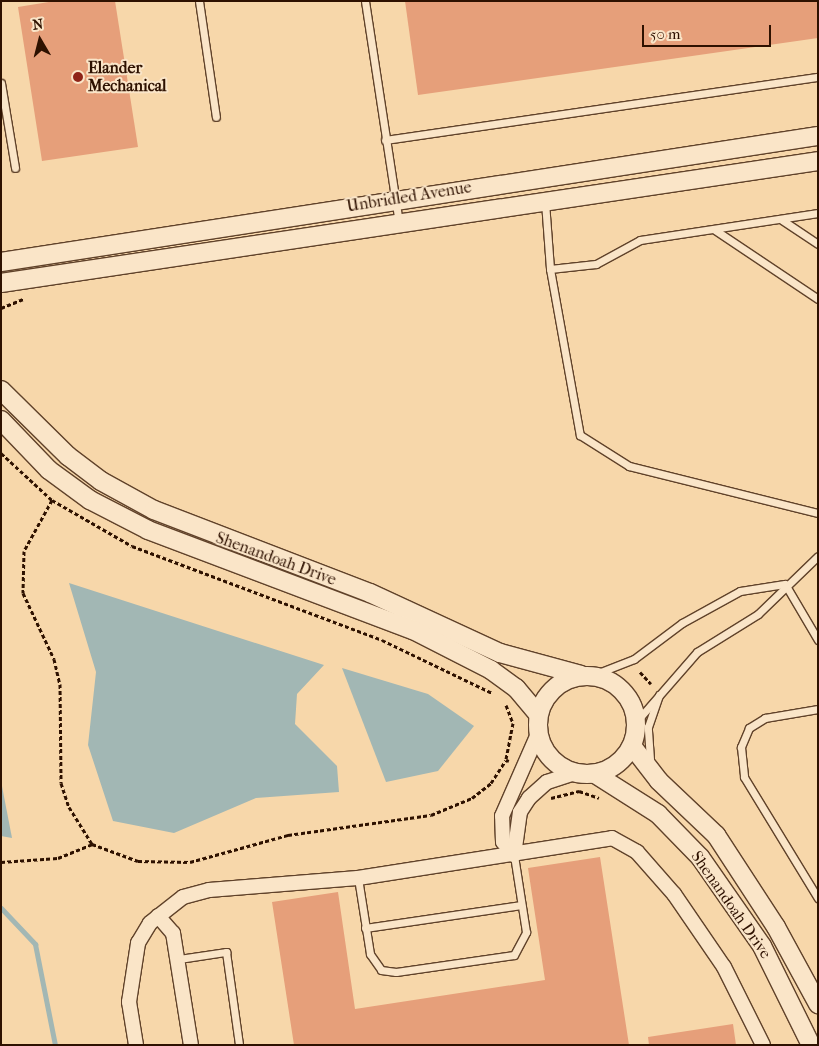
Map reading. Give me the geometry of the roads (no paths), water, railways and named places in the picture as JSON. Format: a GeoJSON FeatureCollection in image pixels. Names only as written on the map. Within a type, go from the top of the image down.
{"type":"FeatureCollection","features":[{"type":"Feature","properties":{"kind":"street","name":"Unbridled Avenue"},"geometry":{"type":"LineString","coordinates":[[1,262],[395,199],[818,136]]}},
{"type":"Feature","properties":{"kind":"street","name":"Unbridled Avenue"},"geometry":{"type":"LineString","coordinates":[[1,283],[818,161]]}},
{"type":"Feature","properties":{"kind":"street","name":"Shenandoah Drive"},"geometry":{"type":"LineString","coordinates":[[1,390],[68,456],[101,481],[154,510],[370,593],[500,653],[587,675]]}},
{"type":"Feature","properties":{"kind":"street","name":"Shenandoah Drive"},"geometry":{"type":"LineString","coordinates":[[1,420],[49,470],[90,500],[148,530],[413,630],[491,670],[516,688],[538,714]]}},
{"type":"Feature","properties":{"kind":"street"},"geometry":{"type":"LineString","coordinates":[[514,855],[520,812],[541,787],[562,774],[595,774],[610,768],[632,746],[636,722],[630,701],[621,688],[587,675],[553,688],[538,714],[538,734],[550,759],[575,773]]}},
{"type":"Feature","properties":{"kind":"street"},"geometry":{"type":"LineString","coordinates":[[514,855],[503,842],[505,807],[538,734]]}},
{"type":"Feature","properties":{"kind":"street","name":"Shenandoah Drive"},"geometry":{"type":"LineString","coordinates":[[632,746],[659,781],[716,835],[776,927],[818,1004]]}},
{"type":"Feature","properties":{"kind":"street","name":"Shenandoah Drive"},"geometry":{"type":"LineString","coordinates":[[595,774],[658,814],[700,857],[762,946],[811,1045]]}},
{"type":"Feature","properties":{"kind":"street"},"geometry":{"type":"LineString","coordinates":[[136,1045],[131,971],[138,943],[158,916],[183,897],[209,890],[358,878],[514,855],[583,839],[612,838],[637,852],[674,894],[724,967],[763,1045]]}},
{"type":"Feature","properties":{"kind":"street"},"geometry":{"type":"LineString","coordinates":[[158,916],[173,933],[179,958],[191,1045]]}},
{"type":"Feature","properties":{"kind":"lane"},"geometry":{"type":"LineString","coordinates":[[199,1],[216,117]]}},
{"type":"Feature","properties":{"kind":"lane"},"geometry":{"type":"LineString","coordinates":[[365,1],[399,224]]}},
{"type":"Feature","properties":{"kind":"lane"},"geometry":{"type":"LineString","coordinates":[[385,140],[818,77]]}},
{"type":"Feature","properties":{"kind":"lane"},"geometry":{"type":"LineString","coordinates":[[1,83],[15,168]]}},
{"type":"Feature","properties":{"kind":"lane"},"geometry":{"type":"LineString","coordinates":[[545,202],[550,269],[580,435],[630,466],[818,513]]}},
{"type":"Feature","properties":{"kind":"lane"},"geometry":{"type":"LineString","coordinates":[[550,269],[596,264],[640,240],[782,220],[818,213]]}},
{"type":"Feature","properties":{"kind":"lane"},"geometry":{"type":"LineString","coordinates":[[782,220],[818,244]]}},
{"type":"Feature","properties":{"kind":"lane"},"geometry":{"type":"LineString","coordinates":[[715,230],[818,299]]}},
{"type":"Feature","properties":{"kind":"lane"},"geometry":{"type":"LineString","coordinates":[[636,722],[661,689],[698,652],[758,614],[785,584],[818,556]]}},
{"type":"Feature","properties":{"kind":"lane"},"geometry":{"type":"LineString","coordinates":[[587,675],[634,659],[682,623],[740,591],[785,584]]}},
{"type":"Feature","properties":{"kind":"lane"},"geometry":{"type":"LineString","coordinates":[[785,584],[818,640]]}},
{"type":"Feature","properties":{"kind":"lane"},"geometry":{"type":"LineString","coordinates":[[659,781],[647,752],[648,727],[661,689]]}},
{"type":"Feature","properties":{"kind":"lane"},"geometry":{"type":"LineString","coordinates":[[818,708],[765,718],[749,728],[741,747],[744,777],[818,898]]}},
{"type":"Feature","properties":{"kind":"lane"},"geometry":{"type":"LineString","coordinates":[[505,807],[520,812]]}},
{"type":"Feature","properties":{"kind":"lane"},"geometry":{"type":"LineString","coordinates":[[358,878],[370,954],[381,970],[396,972],[455,964],[514,955],[526,932],[514,855]]}},
{"type":"Feature","properties":{"kind":"lane"},"geometry":{"type":"LineString","coordinates":[[365,928],[521,905]]}},
{"type":"Feature","properties":{"kind":"lane"},"geometry":{"type":"LineString","coordinates":[[179,958],[226,952],[239,1045]]}},
{"type":"Feature","properties":{"kind":"waterway"},"geometry":{"type":"LineString","coordinates":[[1,908],[35,944],[55,1045]]}},
{"type":"Feature","properties":{"kind":"place","name":"Elander Mechanical"},"geometry":{"type":"Point","coordinates":[78,77]}}]}
